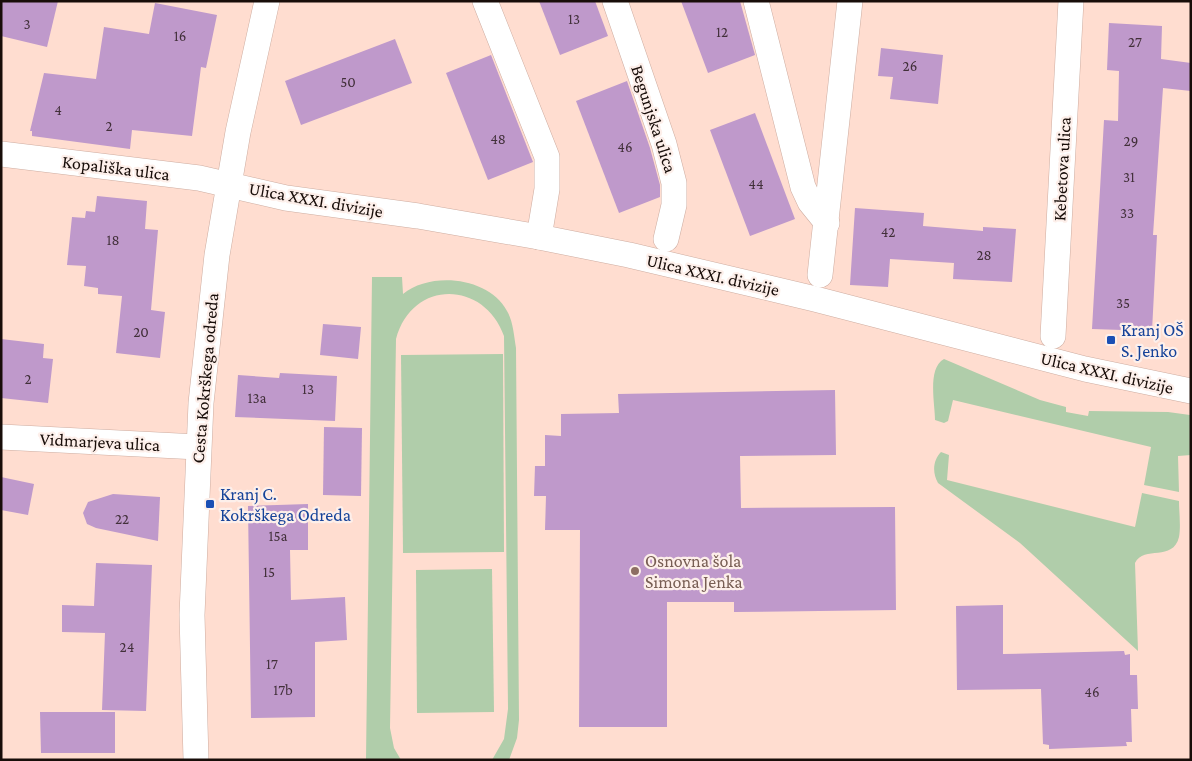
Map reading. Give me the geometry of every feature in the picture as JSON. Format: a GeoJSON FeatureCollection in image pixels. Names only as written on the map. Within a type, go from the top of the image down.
{"type":"FeatureCollection","features":[{"type":"Feature","properties":{"kind":"street","name":"Cesta Kokrškega odreda"},"geometry":{"type":"LineString","coordinates":[[196,760],[192,615],[198,447],[217,255],[231,185],[238,132],[267,1]]}},
{"type":"Feature","properties":{"kind":"street"},"geometry":{"type":"LineString","coordinates":[[485,1],[547,157],[547,189],[539,237]]}},
{"type":"Feature","properties":{"kind":"street","name":"Begunjska ulica"},"geometry":{"type":"LineString","coordinates":[[615,1],[664,144],[674,182],[674,205],[666,239]]}},
{"type":"Feature","properties":{"kind":"street"},"geometry":{"type":"LineString","coordinates":[[756,1],[803,187],[810,202],[827,223]]}},
{"type":"Feature","properties":{"kind":"street"},"geometry":{"type":"LineString","coordinates":[[820,275],[850,1]]}},
{"type":"Feature","properties":{"kind":"street","name":"Kebetova ulica"},"geometry":{"type":"LineString","coordinates":[[1053,336],[1072,1]]}},
{"type":"Feature","properties":{"kind":"street","name":"Kopališka ulica"},"geometry":{"type":"LineString","coordinates":[[1,154],[199,178],[231,185]]}},
{"type":"Feature","properties":{"kind":"street","name":"Ulica XXXI. divizije"},"geometry":{"type":"LineString","coordinates":[[231,185],[286,198],[418,216],[629,255],[815,299],[1085,369],[1191,391]]}},
{"type":"Feature","properties":{"kind":"street","name":"Vidmarjeva ulica"},"geometry":{"type":"LineString","coordinates":[[1,437],[198,447]]}},
{"type":"Feature","properties":{"kind":"green space"},"geometry":{"type":"Polygon","coordinates":[[[372,277],[402,277],[403,294],[429,282],[443,280],[459,281],[474,285],[487,291],[499,300],[511,319],[516,348],[519,720],[517,738],[509,760],[492,760],[504,739],[508,709],[504,336],[494,318],[481,304],[465,297],[448,294],[432,297],[417,305],[404,319],[396,339],[390,728],[394,748],[401,760],[366,760],[372,277]]]}},
{"type":"Feature","properties":{"kind":"green space"},"geometry":{"type":"Polygon","coordinates":[[[503,354],[504,552],[403,553],[401,355],[503,354]]]}},
{"type":"Feature","properties":{"kind":"green space"},"geometry":{"type":"Polygon","coordinates":[[[944,359],[1040,400],[1066,407],[1066,412],[1088,416],[1089,411],[1168,412],[1190,415],[1191,455],[1178,456],[1179,492],[1144,485],[1151,447],[953,400],[948,421],[944,423],[935,420],[933,387],[935,370],[944,359]]]}},
{"type":"Feature","properties":{"kind":"green space"},"geometry":{"type":"Polygon","coordinates":[[[941,452],[949,455],[947,480],[1135,527],[1142,493],[1179,501],[1180,533],[1176,545],[1165,551],[1145,555],[1135,563],[1138,651],[1020,543],[938,483],[934,467],[936,459],[941,452]]]}},
{"type":"Feature","properties":{"kind":"green space"},"geometry":{"type":"Polygon","coordinates":[[[492,569],[494,712],[417,713],[416,570],[492,569]]]}},
{"type":"Feature","properties":{"kind":"building"},"geometry":{"type":"Polygon","coordinates":[[[1,1],[58,1],[47,47],[1,36],[1,1]]]}},
{"type":"Feature","properties":{"kind":"building"},"geometry":{"type":"Polygon","coordinates":[[[539,1],[595,1],[608,36],[560,55],[539,1]]]}},
{"type":"Feature","properties":{"kind":"building"},"geometry":{"type":"Polygon","coordinates":[[[681,1],[740,1],[755,55],[708,73],[681,1]]]}},
{"type":"Feature","properties":{"kind":"building"},"geometry":{"type":"Polygon","coordinates":[[[155,3],[217,15],[206,68],[201,67],[192,136],[132,130],[130,149],[32,136],[32,131],[30,131],[44,73],[96,79],[104,27],[149,34],[155,3]]]}},
{"type":"Feature","properties":{"kind":"building"},"geometry":{"type":"Polygon","coordinates":[[[1109,23],[1162,26],[1161,59],[1191,63],[1191,91],[1163,88],[1153,235],[1157,235],[1152,331],[1092,329],[1104,120],[1118,121],[1119,71],[1107,70],[1109,23]]]}},
{"type":"Feature","properties":{"kind":"building"},"geometry":{"type":"Polygon","coordinates":[[[395,39],[412,83],[301,125],[285,81],[395,39]]]}},
{"type":"Feature","properties":{"kind":"building"},"geometry":{"type":"Polygon","coordinates":[[[881,48],[943,55],[938,104],[890,99],[893,77],[878,76],[881,48]]]}},
{"type":"Feature","properties":{"kind":"building"},"geometry":{"type":"Polygon","coordinates":[[[491,55],[533,162],[488,180],[446,73],[491,55]]]}},
{"type":"Feature","properties":{"kind":"building"},"geometry":{"type":"Polygon","coordinates":[[[627,81],[650,148],[660,185],[660,197],[619,213],[576,101],[627,81]]]}},
{"type":"Feature","properties":{"kind":"building"},"geometry":{"type":"Polygon","coordinates":[[[755,113],[795,219],[750,236],[710,130],[755,113]]]}},
{"type":"Feature","properties":{"kind":"building"},"geometry":{"type":"Polygon","coordinates":[[[97,196],[147,201],[145,229],[158,230],[151,310],[165,312],[160,358],[116,353],[122,296],[98,294],[98,288],[84,286],[86,266],[67,265],[72,217],[85,218],[86,211],[95,212],[97,196]]]}},
{"type":"Feature","properties":{"kind":"building"},"geometry":{"type":"Polygon","coordinates":[[[855,208],[924,213],[923,226],[983,231],[983,227],[1016,229],[1012,282],[953,279],[954,263],[890,259],[888,287],[850,285],[855,208]]]}},
{"type":"Feature","properties":{"kind":"building"},"geometry":{"type":"Polygon","coordinates":[[[323,324],[361,327],[358,359],[320,355],[323,324]]]}},
{"type":"Feature","properties":{"kind":"building"},"geometry":{"type":"Polygon","coordinates":[[[1,339],[44,344],[43,358],[53,359],[48,403],[1,398],[1,339]]]}},
{"type":"Feature","properties":{"kind":"building"},"geometry":{"type":"Polygon","coordinates":[[[280,373],[337,376],[335,421],[235,417],[238,375],[279,378],[280,373]]]}},
{"type":"Feature","properties":{"kind":"building"},"geometry":{"type":"Polygon","coordinates":[[[835,390],[836,455],[740,456],[741,508],[895,507],[896,610],[734,612],[734,602],[667,602],[667,727],[579,727],[580,530],[545,530],[546,496],[534,496],[535,466],[545,466],[545,435],[561,436],[561,414],[619,413],[618,394],[835,390]]]}},
{"type":"Feature","properties":{"kind":"building"},"geometry":{"type":"Polygon","coordinates":[[[324,427],[362,428],[361,496],[323,495],[324,427]]]}},
{"type":"Feature","properties":{"kind":"building"},"geometry":{"type":"Polygon","coordinates":[[[1,477],[34,484],[28,515],[1,510],[1,477]]]}},
{"type":"Feature","properties":{"kind":"building"},"geometry":{"type":"Polygon","coordinates":[[[113,494],[160,497],[158,541],[96,528],[87,524],[83,513],[88,502],[113,494]]]}},
{"type":"Feature","properties":{"kind":"building"},"geometry":{"type":"Polygon","coordinates":[[[308,504],[308,550],[290,550],[291,600],[345,597],[347,640],[315,642],[315,717],[251,718],[248,506],[308,504]]]}},
{"type":"Feature","properties":{"kind":"building"},"geometry":{"type":"Polygon","coordinates":[[[96,563],[152,565],[146,711],[102,710],[105,633],[62,632],[62,605],[94,606],[96,563]]]}},
{"type":"Feature","properties":{"kind":"building"},"geometry":{"type":"Polygon","coordinates":[[[1003,605],[1003,654],[1124,651],[1125,655],[1130,654],[1130,675],[1137,675],[1138,709],[1131,709],[1132,742],[1126,742],[1127,746],[1049,749],[1049,745],[1043,744],[1041,689],[957,690],[956,606],[1003,605]]]}},
{"type":"Feature","properties":{"kind":"building"},"geometry":{"type":"Polygon","coordinates":[[[40,712],[115,712],[115,753],[41,753],[40,712]]]}},
{"type":"Feature","properties":{"kind":"place","name":"Kranj OŠ S. Jenko"},"geometry":{"type":"Point","coordinates":[1111,340]}},
{"type":"Feature","properties":{"kind":"place","name":"Kranj C. Kokrškega Odreda"},"geometry":{"type":"Point","coordinates":[210,504]}},
{"type":"Feature","properties":{"kind":"place","name":"Osnovna šola Simona Jenka"},"geometry":{"type":"Point","coordinates":[635,571]}}]}
